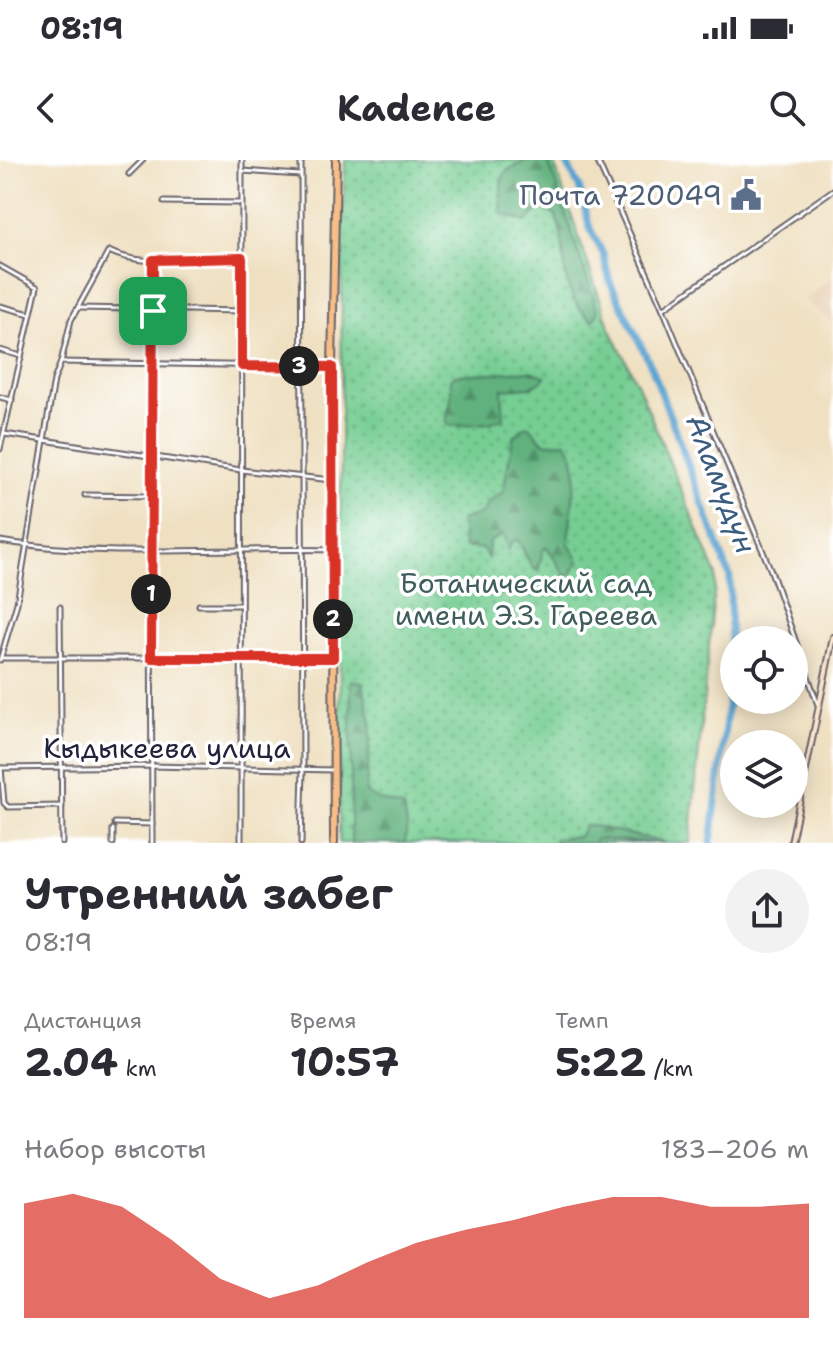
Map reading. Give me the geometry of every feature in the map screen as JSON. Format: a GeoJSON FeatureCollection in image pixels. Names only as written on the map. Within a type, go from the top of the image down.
{"type":"FeatureCollection","features":[{"type":"Feature","properties":{"kind":"main road"},"geometry":{"type":"LineString","coordinates":[[334,843],[332,367],[336,160]]}},
{"type":"Feature","properties":{"kind":"main road"},"geometry":{"type":"LineString","coordinates":[[791,843],[833,637]]}},
{"type":"Feature","properties":{"kind":"street"},"geometry":{"type":"LineString","coordinates":[[129,174],[143,160]]}},
{"type":"Feature","properties":{"kind":"street"},"geometry":{"type":"LineString","coordinates":[[241,843],[242,160]]}},
{"type":"Feature","properties":{"kind":"street"},"geometry":{"type":"LineString","coordinates":[[301,160],[301,843]]}},
{"type":"Feature","properties":{"kind":"street"},"geometry":{"type":"LineString","coordinates":[[597,160],[663,309],[771,571],[819,707]]}},
{"type":"Feature","properties":{"kind":"street"},"geometry":{"type":"LineString","coordinates":[[242,171],[300,175]]}},
{"type":"Feature","properties":{"kind":"street"},"geometry":{"type":"LineString","coordinates":[[663,309],[833,190]]}},
{"type":"Feature","properties":{"kind":"street"},"geometry":{"type":"LineString","coordinates":[[164,202],[242,203]]}},
{"type":"Feature","properties":{"kind":"street"},"geometry":{"type":"LineString","coordinates":[[242,258],[153,260],[121,258],[109,251],[65,336],[61,362],[54,380],[17,603],[0,659],[333,658]]}},
{"type":"Feature","properties":{"kind":"street"},"geometry":{"type":"LineString","coordinates":[[152,843],[153,260]]}},
{"type":"Feature","properties":{"kind":"street"},"geometry":{"type":"LineString","coordinates":[[0,266],[37,287],[0,449]]}},
{"type":"Feature","properties":{"kind":"street"},"geometry":{"type":"LineString","coordinates":[[0,306],[30,314]]}},
{"type":"Feature","properties":{"kind":"street"},"geometry":{"type":"LineString","coordinates":[[78,308],[242,311]]}},
{"type":"Feature","properties":{"kind":"street"},"geometry":{"type":"LineString","coordinates":[[0,350],[21,356]]}},
{"type":"Feature","properties":{"kind":"street"},"geometry":{"type":"LineString","coordinates":[[61,362],[332,367]]}},
{"type":"Feature","properties":{"kind":"street"},"geometry":{"type":"LineString","coordinates":[[0,397],[12,400]]}},
{"type":"Feature","properties":{"kind":"street"},"geometry":{"type":"LineString","coordinates":[[4,434],[241,470],[332,480]]}},
{"type":"Feature","properties":{"kind":"street"},"geometry":{"type":"LineString","coordinates":[[85,495],[152,496]]}},
{"type":"Feature","properties":{"kind":"street"},"geometry":{"type":"LineString","coordinates":[[0,541],[151,550],[332,550]]}},
{"type":"Feature","properties":{"kind":"street"},"geometry":{"type":"LineString","coordinates":[[199,605],[240,605]]}},
{"type":"Feature","properties":{"kind":"street"},"geometry":{"type":"LineString","coordinates":[[60,607],[62,843]]}},
{"type":"Feature","properties":{"kind":"street","name":"Кыдыкеева улица"},"geometry":{"type":"LineString","coordinates":[[0,768],[151,766],[334,770]]}},
{"type":"Feature","properties":{"kind":"street"},"geometry":{"type":"LineString","coordinates":[[0,768],[4,803],[8,807],[62,806]]}},
{"type":"Feature","properties":{"kind":"street"},"geometry":{"type":"LineString","coordinates":[[115,823],[152,824]]}},
{"type":"Feature","properties":{"kind":"street"},"geometry":{"type":"LineString","coordinates":[[113,829],[113,843]]}},
{"type":"Feature","properties":{"kind":"shaded area"},"geometry":{"type":"Polygon","coordinates":[[[833,278],[833,323],[804,299],[833,278]]]}},
{"type":"Feature","properties":{"kind":"green space","name":"Ботанический сад имени Э.З. Гареева"},"geometry":{"type":"Polygon","coordinates":[[[345,160],[553,160],[609,326],[638,385],[716,574],[690,843],[339,843],[345,160]]]}},
{"type":"Feature","properties":{"kind":"green space"},"geometry":{"type":"Polygon","coordinates":[[[525,160],[548,160],[598,312],[593,321],[572,297],[556,216],[542,207],[526,222],[501,213],[504,175],[525,160]]]}},
{"type":"Feature","properties":{"kind":"green space"},"geometry":{"type":"Polygon","coordinates":[[[530,371],[545,376],[543,380],[530,387],[502,389],[504,421],[499,419],[490,423],[450,426],[446,421],[451,400],[451,379],[455,375],[530,371]]]}},
{"type":"Feature","properties":{"kind":"green space"},"geometry":{"type":"Polygon","coordinates":[[[529,426],[544,443],[566,442],[572,452],[576,474],[568,542],[579,561],[570,575],[565,575],[547,547],[543,550],[538,571],[533,569],[518,540],[513,541],[508,550],[503,534],[489,542],[488,558],[483,549],[464,547],[461,520],[481,514],[489,501],[503,492],[513,438],[529,426]]]}},
{"type":"Feature","properties":{"kind":"green space"},"geometry":{"type":"Polygon","coordinates":[[[351,680],[363,683],[371,724],[366,792],[404,808],[407,825],[405,843],[351,843],[351,680]]]}},
{"type":"Feature","properties":{"kind":"green space"},"geometry":{"type":"Polygon","coordinates":[[[584,826],[667,843],[596,839],[595,843],[556,843],[554,839],[580,836],[584,826]]]}},
{"type":"Feature","properties":{"kind":"waterway","name":"Аламүдүн"},"geometry":{"type":"LineString","coordinates":[[565,160],[579,187],[610,282],[652,368],[730,577],[731,679],[711,843]]}},
{"type":"Feature","properties":{"kind":"place","name":"Почта 720049"},"geometry":{"type":"Point","coordinates":[746,195]}},
{"type":"Feature","properties":{"kind":"route"},"geometry":{"type":"LineString","coordinates":[[242,258],[242,366],[332,367],[333,658],[151,658],[153,311],[153,260],[242,258]]}}]}
